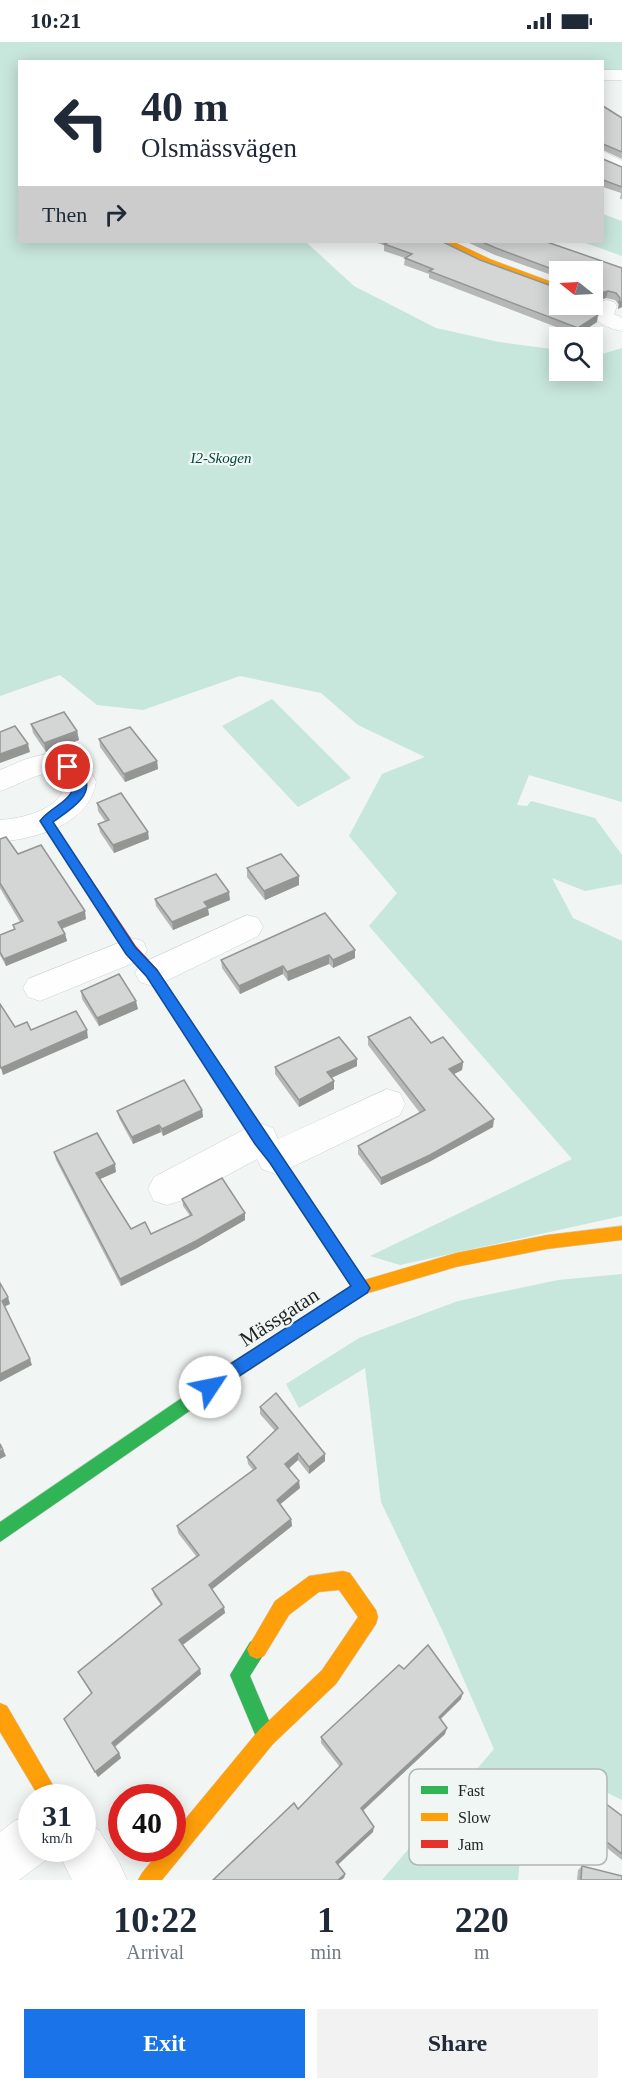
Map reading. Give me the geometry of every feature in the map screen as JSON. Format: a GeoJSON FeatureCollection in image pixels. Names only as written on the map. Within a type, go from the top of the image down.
{"type":"FeatureCollection","features":[{"type":"Feature","properties":{"kind":"street"},"geometry":{"type":"LineString","coordinates":[[604,75],[622,75]]}},
{"type":"Feature","properties":{"kind":"street"},"geometry":{"type":"LineString","coordinates":[[604,157],[622,168]]}},
{"type":"Feature","properties":{"kind":"street"},"geometry":{"type":"LineString","coordinates":[[451,243],[487,261],[549,284]]}},
{"type":"Feature","properties":{"kind":"street"},"geometry":{"type":"LineString","coordinates":[[607,306],[603,309],[604,317],[622,325]]}},
{"type":"Feature","properties":{"kind":"street"},"geometry":{"type":"LineString","coordinates":[[0,781],[48,762],[60,764],[75,771],[81,780],[80,791],[72,802],[46,821],[0,831]]}},
{"type":"Feature","properties":{"kind":"street"},"geometry":{"type":"LineString","coordinates":[[46,821],[361,1288]]}},
{"type":"Feature","properties":{"kind":"street"},"geometry":{"type":"LineString","coordinates":[[40,988],[141,962],[247,927]]}},
{"type":"Feature","properties":{"kind":"street"},"geometry":{"type":"LineString","coordinates":[[167,1189],[387,1104]]}},
{"type":"Feature","properties":{"kind":"street","name":"Mässgatan"},"geometry":{"type":"LineString","coordinates":[[0,1533],[218,1382],[361,1288],[456,1260],[547,1242],[622,1233]]}},
{"type":"Feature","properties":{"kind":"street"},"geometry":{"type":"LineString","coordinates":[[149,1880],[266,1737],[329,1677],[369,1617],[343,1580],[316,1583],[282,1608],[240,1675],[266,1737]]}},
{"type":"Feature","properties":{"kind":"street"},"geometry":{"type":"LineString","coordinates":[[0,1713],[42,1784]]}},
{"type":"Feature","properties":{"kind":"street"},"geometry":{"type":"LineString","coordinates":[[0,1863],[18,1850]]}},
{"type":"Feature","properties":{"kind":"street"},"geometry":{"type":"LineString","coordinates":[[90,1862],[101,1880]]}},
{"type":"Feature","properties":{"kind":"green space","name":"I2-Skogen"},"geometry":{"type":"Polygon","coordinates":[[[0,42],[622,42],[622,72],[604,72],[604,60],[18,60],[18,243],[307,243],[354,286],[436,328],[499,342],[549,349],[549,381],[603,381],[603,354],[622,348],[622,802],[529,775],[517,805],[527,806],[531,801],[595,818],[622,855],[622,884],[585,891],[552,878],[573,918],[622,941],[622,1216],[400,1265],[370,1256],[572,1159],[369,926],[397,893],[349,836],[382,774],[425,757],[358,725],[321,693],[240,676],[143,710],[97,705],[60,675],[0,696],[0,42]]]}},
{"type":"Feature","properties":{"kind":"green space"},"geometry":{"type":"Polygon","coordinates":[[[604,214],[622,221],[622,256],[586,243],[604,243],[604,214]]]}},
{"type":"Feature","properties":{"kind":"green space"},"geometry":{"type":"Polygon","coordinates":[[[272,699],[351,778],[298,807],[222,726],[272,699]]]}},
{"type":"Feature","properties":{"kind":"green space"},"geometry":{"type":"Polygon","coordinates":[[[622,1274],[622,1800],[607,1793],[607,1769],[477,1769],[494,1749],[443,1632],[381,1502],[365,1368],[299,1408],[286,1384],[359,1338],[458,1301],[558,1280],[622,1274]]]}},
{"type":"Feature","properties":{"kind":"green space"},"geometry":{"type":"Polygon","coordinates":[[[409,1848],[409,1865],[519,1865],[518,1880],[382,1880],[409,1848]]]}},
{"type":"Feature","properties":{"kind":"building"},"geometry":{"type":"Polygon","coordinates":[[[604,107],[622,118],[622,152],[604,144],[604,107]]]}},
{"type":"Feature","properties":{"kind":"building"},"geometry":{"type":"Polygon","coordinates":[[[604,159],[622,167],[622,187],[604,180],[604,159]]]}},
{"type":"Feature","properties":{"kind":"building"},"geometry":{"type":"Polygon","coordinates":[[[445,243],[480,260],[549,285],[549,315],[598,315],[580,327],[575,327],[429,271],[433,269],[405,258],[412,254],[384,244],[445,243]]]}},
{"type":"Feature","properties":{"kind":"building"},"geometry":{"type":"Polygon","coordinates":[[[484,243],[550,243],[602,261],[549,261],[549,268],[484,243]]]}},
{"type":"Feature","properties":{"kind":"building"},"geometry":{"type":"Polygon","coordinates":[[[603,261],[622,268],[622,301],[619,302],[620,298],[616,293],[603,292],[603,261]]]}},
{"type":"Feature","properties":{"kind":"building"},"geometry":{"type":"Polygon","coordinates":[[[64,712],[77,731],[44,743],[31,724],[64,712]]]}},
{"type":"Feature","properties":{"kind":"building"},"geometry":{"type":"Polygon","coordinates":[[[15,726],[28,744],[0,754],[0,732],[15,726]]]}},
{"type":"Feature","properties":{"kind":"building"},"geometry":{"type":"Polygon","coordinates":[[[130,727],[157,761],[124,774],[99,739],[130,727]]]}},
{"type":"Feature","properties":{"kind":"building"},"geometry":{"type":"Polygon","coordinates":[[[121,793],[148,832],[113,845],[98,824],[109,820],[97,803],[121,793]]]}},
{"type":"Feature","properties":{"kind":"building"},"geometry":{"type":"Polygon","coordinates":[[[6,837],[18,854],[41,845],[85,911],[58,922],[65,934],[4,959],[0,952],[0,935],[15,929],[13,925],[23,921],[0,883],[0,839],[6,837]]]}},
{"type":"Feature","properties":{"kind":"building"},"geometry":{"type":"Polygon","coordinates":[[[281,854],[299,876],[264,891],[247,868],[281,854]]]}},
{"type":"Feature","properties":{"kind":"building"},"geometry":{"type":"Polygon","coordinates":[[[216,874],[229,892],[204,902],[208,907],[172,922],[155,899],[216,874]]]}},
{"type":"Feature","properties":{"kind":"building"},"geometry":{"type":"Polygon","coordinates":[[[325,913],[355,950],[333,960],[329,955],[287,972],[283,966],[239,986],[221,960],[325,913]]]}},
{"type":"Feature","properties":{"kind":"building"},"geometry":{"type":"Polygon","coordinates":[[[119,974],[136,1001],[97,1018],[81,991],[119,974]]]}},
{"type":"Feature","properties":{"kind":"building"},"geometry":{"type":"Polygon","coordinates":[[[0,1004],[15,1027],[27,1022],[31,1030],[76,1011],[87,1030],[1,1068],[0,1004]]]}},
{"type":"Feature","properties":{"kind":"building"},"geometry":{"type":"Polygon","coordinates":[[[410,1017],[431,1043],[443,1037],[463,1062],[449,1069],[494,1119],[430,1155],[381,1178],[358,1146],[425,1110],[368,1037],[410,1017]]]}},
{"type":"Feature","properties":{"kind":"building"},"geometry":{"type":"Polygon","coordinates":[[[339,1037],[357,1059],[327,1072],[334,1081],[299,1100],[275,1067],[339,1037]]]}},
{"type":"Feature","properties":{"kind":"building"},"geometry":{"type":"Polygon","coordinates":[[[184,1080],[202,1110],[162,1129],[159,1125],[132,1137],[117,1111],[184,1080]]]}},
{"type":"Feature","properties":{"kind":"building"},"geometry":{"type":"Polygon","coordinates":[[[97,1133],[115,1164],[96,1173],[131,1229],[145,1222],[151,1234],[192,1215],[182,1199],[222,1178],[245,1213],[196,1241],[120,1279],[54,1152],[97,1133]]]}},
{"type":"Feature","properties":{"kind":"building"},"geometry":{"type":"Polygon","coordinates":[[[0,1283],[8,1297],[2,1301],[30,1359],[0,1374],[0,1283]]]}},
{"type":"Feature","properties":{"kind":"building"},"geometry":{"type":"Polygon","coordinates":[[[276,1393],[325,1454],[309,1467],[298,1453],[285,1464],[299,1481],[277,1500],[291,1519],[209,1585],[224,1607],[179,1640],[200,1669],[112,1743],[119,1753],[95,1772],[64,1719],[92,1693],[78,1672],[162,1604],[152,1589],[199,1555],[177,1526],[256,1468],[247,1457],[278,1428],[260,1407],[276,1393]]]}},
{"type":"Feature","properties":{"kind":"building"},"geometry":{"type":"Polygon","coordinates":[[[428,1645],[463,1693],[439,1717],[447,1728],[361,1808],[374,1827],[336,1862],[345,1874],[338,1880],[213,1880],[294,1803],[298,1809],[342,1764],[321,1737],[399,1665],[404,1669],[428,1645]]]}},
{"type":"Feature","properties":{"kind":"building"},"geometry":{"type":"Polygon","coordinates":[[[607,1805],[622,1816],[622,1854],[607,1842],[607,1805]]]}},
{"type":"Feature","properties":{"kind":"building"},"geometry":{"type":"Polygon","coordinates":[[[582,1866],[622,1876],[622,1880],[581,1880],[582,1866]]]}},
{"type":"Feature","properties":{"kind":"traffic: fast"},"geometry":{"type":"LineString","coordinates":[[186,1025],[361,1288]]}},
{"type":"Feature","properties":{"kind":"traffic: fast"},"geometry":{"type":"LineString","coordinates":[[0,1533],[230,1373]]}},
{"type":"Feature","properties":{"kind":"traffic: fast"},"geometry":{"type":"LineString","coordinates":[[257,1649],[240,1675],[266,1737]]}},
{"type":"Feature","properties":{"kind":"traffic: slow"},"geometry":{"type":"LineString","coordinates":[[451,243],[487,261],[549,284]]}},
{"type":"Feature","properties":{"kind":"traffic: slow"},"geometry":{"type":"LineString","coordinates":[[230,1373],[361,1288],[456,1260],[547,1242],[622,1233]]}},
{"type":"Feature","properties":{"kind":"traffic: slow"},"geometry":{"type":"LineString","coordinates":[[149,1880],[266,1737],[329,1677],[369,1617],[343,1580],[316,1583],[282,1608],[257,1649]]}},
{"type":"Feature","properties":{"kind":"traffic: slow"},"geometry":{"type":"LineString","coordinates":[[0,1713],[42,1784]]}},
{"type":"Feature","properties":{"kind":"traffic: jam"},"geometry":{"type":"LineString","coordinates":[[46,821],[131,950],[152,973],[186,1025]]}},
{"type":"Feature","properties":{"kind":"route"},"geometry":{"type":"LineString","coordinates":[[68,767],[75,771],[81,780],[80,791],[72,802],[46,821],[131,950],[152,973],[361,1288],[210,1387]]}}]}
